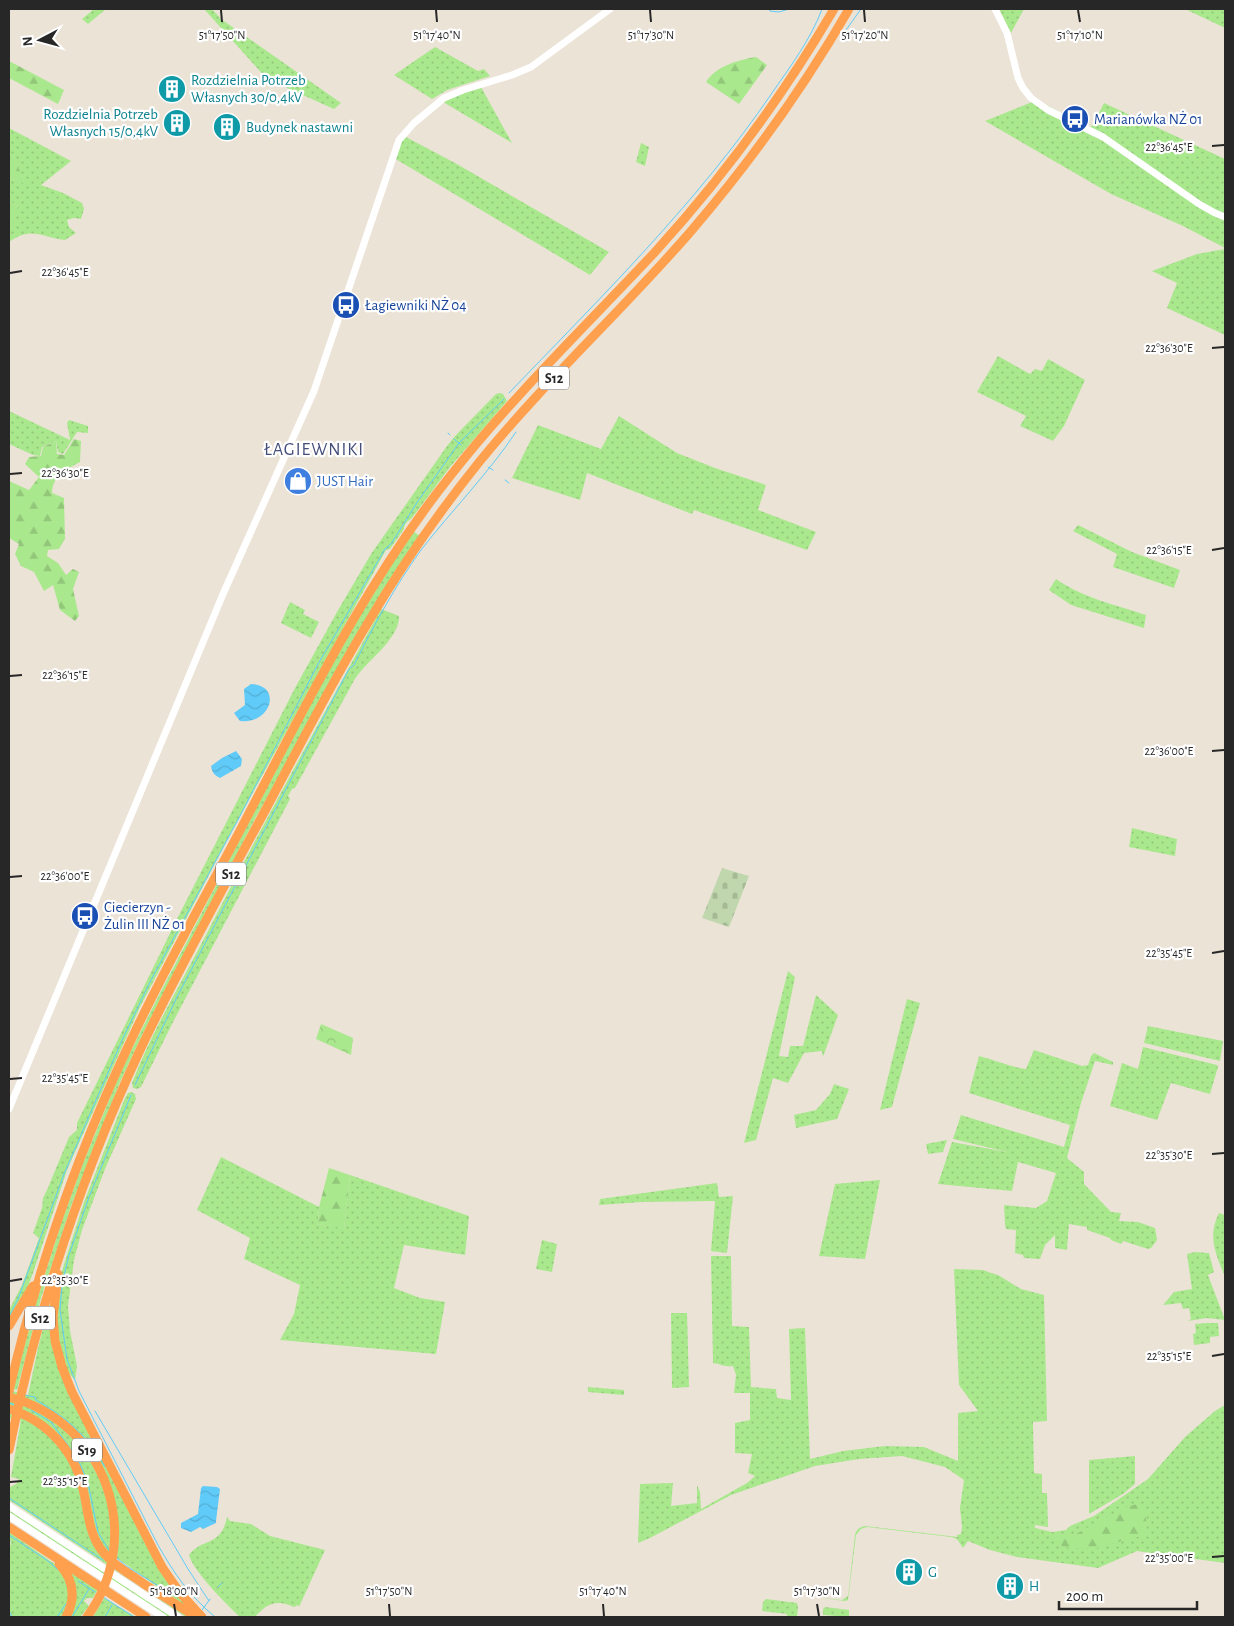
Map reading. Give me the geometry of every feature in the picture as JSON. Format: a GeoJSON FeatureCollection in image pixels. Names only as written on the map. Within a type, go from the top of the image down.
{"type":"FeatureCollection","features":[{"type":"Feature","properties":{"kind":"highway","name":"S12"},"geometry":{"type":"LineString","coordinates":[[9,1388],[38,1277],[60,1212],[93,1127],[126,1050],[289,736],[369,592],[426,507],[484,435],[515,399],[655,251],[719,176],[786,86],[834,9]]}},
{"type":"Feature","properties":{"kind":"highway","name":"S12"},"geometry":{"type":"LineString","coordinates":[[9,1450],[42,1311],[82,1188],[110,1118],[175,979],[338,675],[387,591],[437,517],[496,442],[549,382],[669,256],[734,179],[793,99],[849,9]]}},
{"type":"Feature","properties":{"kind":"highway"},"geometry":{"type":"LineString","coordinates":[[61,1249],[53,1317],[58,1354],[66,1379],[162,1567],[184,1598],[202,1617]]}},
{"type":"Feature","properties":{"kind":"highway"},"geometry":{"type":"LineString","coordinates":[[9,1326],[38,1277]]}},
{"type":"Feature","properties":{"kind":"highway","name":"S19"},"geometry":{"type":"LineString","coordinates":[[9,1397],[28,1403],[49,1414],[71,1431],[87,1450],[103,1475],[110,1494],[114,1517],[115,1540],[113,1560],[109,1577],[102,1593],[88,1617]]}},
{"type":"Feature","properties":{"kind":"highway"},"geometry":{"type":"LineString","coordinates":[[9,1410],[41,1424],[59,1440],[67,1451],[81,1479],[93,1534],[100,1548],[107,1556],[126,1571],[196,1617]]}},
{"type":"Feature","properties":{"kind":"highway"},"geometry":{"type":"LineString","coordinates":[[9,1527],[146,1617]]}},
{"type":"Feature","properties":{"kind":"highway"},"geometry":{"type":"LineString","coordinates":[[51,1554],[72,1583],[72,1604],[66,1617]]}},
{"type":"Feature","properties":{"kind":"street"},"geometry":{"type":"LineString","coordinates":[[9,1109],[224,594],[315,389],[399,140],[414,123],[444,98],[532,67],[610,9]]}},
{"type":"Feature","properties":{"kind":"street"},"geometry":{"type":"LineString","coordinates":[[994,9],[1005,30],[1018,78],[1024,90],[1033,100],[1048,110],[1100,135],[1199,204],[1225,217]]}},
{"type":"Feature","properties":{"kind":"street"},"geometry":{"type":"LineString","coordinates":[[9,1506],[178,1617]]}},
{"type":"Feature","properties":{"kind":"street"},"geometry":{"type":"LineString","coordinates":[[9,1516],[163,1617]]}},
{"type":"Feature","properties":{"kind":"green space"},"geometry":{"type":"Polygon","coordinates":[[[94,9],[106,9],[88,24],[82,19],[94,9]]]}},
{"type":"Feature","properties":{"kind":"green space"},"geometry":{"type":"Polygon","coordinates":[[[204,9],[212,9],[221,19],[341,103],[334,109],[267,79],[204,9]]]}},
{"type":"Feature","properties":{"kind":"green space"},"geometry":{"type":"Polygon","coordinates":[[[999,9],[1024,9],[1011,33],[999,9]]]}},
{"type":"Feature","properties":{"kind":"green space"},"geometry":{"type":"Polygon","coordinates":[[[1185,9],[1225,9],[1225,28],[1185,9]]]}},
{"type":"Feature","properties":{"kind":"green space"},"geometry":{"type":"Polygon","coordinates":[[[435,47],[478,71],[484,69],[490,76],[447,90],[432,99],[394,75],[435,47]]]}},
{"type":"Feature","properties":{"kind":"green space"},"geometry":{"type":"Polygon","coordinates":[[[756,57],[767,65],[739,104],[706,82],[710,76],[721,68],[735,62],[756,57]]]}},
{"type":"Feature","properties":{"kind":"green space"},"geometry":{"type":"Polygon","coordinates":[[[9,61],[64,90],[58,104],[9,78],[9,61]]]}},
{"type":"Feature","properties":{"kind":"green space"},"geometry":{"type":"Polygon","coordinates":[[[481,87],[512,143],[443,102],[454,96],[481,87]]]}},
{"type":"Feature","properties":{"kind":"green space"},"geometry":{"type":"Polygon","coordinates":[[[1037,100],[1089,127],[1093,125],[1104,103],[1225,159],[1225,248],[1183,226],[1111,194],[985,121],[1037,100]]]}},
{"type":"Feature","properties":{"kind":"green space"},"geometry":{"type":"Polygon","coordinates":[[[9,128],[71,161],[41,185],[63,193],[82,203],[84,209],[81,219],[67,220],[69,227],[76,233],[65,240],[30,234],[17,237],[9,242],[9,224],[18,206],[9,201],[9,178],[25,183],[12,155],[9,153],[9,128]]]}},
{"type":"Feature","properties":{"kind":"green space"},"geometry":{"type":"Polygon","coordinates":[[[404,136],[455,163],[609,252],[590,275],[394,158],[404,136]]]}},
{"type":"Feature","properties":{"kind":"green space"},"geometry":{"type":"Polygon","coordinates":[[[641,143],[649,147],[645,166],[636,162],[641,143]]]}},
{"type":"Feature","properties":{"kind":"green space"},"geometry":{"type":"Polygon","coordinates":[[[9,153],[12,154],[26,184],[9,178],[9,153]]]}},
{"type":"Feature","properties":{"kind":"green space"},"geometry":{"type":"Polygon","coordinates":[[[9,201],[18,206],[9,239],[9,201]]]}},
{"type":"Feature","properties":{"kind":"green space"},"geometry":{"type":"Polygon","coordinates":[[[1225,249],[1225,335],[1167,308],[1177,283],[1152,271],[1197,254],[1225,249]]]}},
{"type":"Feature","properties":{"kind":"green space"},"geometry":{"type":"Polygon","coordinates":[[[998,356],[1030,374],[1035,369],[1042,371],[1048,359],[1085,380],[1064,426],[1053,441],[1020,426],[1026,416],[977,392],[998,356]]]}},
{"type":"Feature","properties":{"kind":"green space"},"geometry":{"type":"Polygon","coordinates":[[[496,394],[503,394],[507,401],[450,467],[412,518],[405,524],[404,529],[390,549],[386,550],[234,827],[140,1007],[67,1170],[23,1300],[9,1323],[9,1310],[22,1285],[39,1238],[33,1233],[42,1208],[43,1198],[69,1137],[77,1130],[77,1123],[178,917],[295,688],[371,554],[455,436],[496,394]]]}},
{"type":"Feature","properties":{"kind":"green space"},"geometry":{"type":"Polygon","coordinates":[[[9,411],[70,440],[67,423],[69,420],[88,426],[88,433],[77,432],[63,454],[58,452],[56,441],[42,447],[40,456],[33,455],[9,444],[9,411]]]}},
{"type":"Feature","properties":{"kind":"green space"},"geometry":{"type":"Polygon","coordinates":[[[619,416],[677,453],[766,485],[758,510],[816,532],[807,550],[694,510],[692,514],[587,473],[580,500],[512,478],[538,425],[601,449],[619,416]]]}},
{"type":"Feature","properties":{"kind":"green space"},"geometry":{"type":"Polygon","coordinates":[[[74,439],[81,441],[80,462],[57,477],[52,493],[64,498],[65,539],[59,549],[48,550],[47,556],[58,563],[66,575],[73,569],[79,572],[73,589],[79,616],[75,621],[60,610],[53,585],[44,591],[34,572],[21,566],[15,554],[19,544],[9,538],[9,481],[29,490],[39,477],[25,464],[29,457],[41,456],[43,447],[56,441],[57,454],[64,455],[74,439]]]}},
{"type":"Feature","properties":{"kind":"green space"},"geometry":{"type":"Polygon","coordinates":[[[1078,525],[1132,552],[1180,570],[1174,588],[1113,567],[1117,554],[1073,531],[1078,525]]]}},
{"type":"Feature","properties":{"kind":"green space"},"geometry":{"type":"Polygon","coordinates":[[[413,531],[420,536],[257,815],[143,1033],[120,1082],[71,1206],[41,1298],[17,1390],[13,1389],[36,1303],[62,1221],[84,1161],[122,1069],[339,649],[413,531]]]}},
{"type":"Feature","properties":{"kind":"green space"},"geometry":{"type":"Polygon","coordinates":[[[1056,579],[1088,596],[1146,615],[1144,628],[1071,605],[1049,590],[1056,579]]]}},
{"type":"Feature","properties":{"kind":"green space"},"geometry":{"type":"Polygon","coordinates":[[[290,602],[305,610],[303,614],[319,622],[311,638],[281,623],[290,602]]]}},
{"type":"Feature","properties":{"kind":"green space"},"geometry":{"type":"Polygon","coordinates":[[[381,609],[399,616],[395,631],[385,646],[353,681],[295,788],[292,789],[288,796],[290,799],[141,1087],[133,1088],[132,1083],[140,1064],[168,1007],[271,811],[381,609]]]}},
{"type":"Feature","properties":{"kind":"green space"},"geometry":{"type":"Polygon","coordinates":[[[1132,828],[1177,839],[1175,856],[1129,847],[1132,828]]]}},
{"type":"Feature","properties":{"kind":"green space"},"geometry":{"type":"Polygon","coordinates":[[[722,868],[749,876],[729,927],[702,918],[722,868]]]}},
{"type":"Feature","properties":{"kind":"green space"},"geometry":{"type":"Polygon","coordinates":[[[788,971],[795,977],[779,1056],[788,1057],[790,1046],[803,1046],[816,995],[838,1015],[823,1057],[822,1051],[804,1053],[788,1083],[773,1078],[756,1140],[744,1143],[788,971]]]}},
{"type":"Feature","properties":{"kind":"green space"},"geometry":{"type":"Polygon","coordinates":[[[907,999],[920,1003],[892,1107],[880,1110],[907,999]]]}},
{"type":"Feature","properties":{"kind":"green space"},"geometry":{"type":"Polygon","coordinates":[[[321,1024],[353,1038],[351,1055],[316,1039],[321,1024]]]}},
{"type":"Feature","properties":{"kind":"green space"},"geometry":{"type":"Polygon","coordinates":[[[1148,1026],[1223,1041],[1220,1061],[1144,1043],[1148,1026]]]}},
{"type":"Feature","properties":{"kind":"green space"},"geometry":{"type":"Polygon","coordinates":[[[1143,1047],[1217,1065],[1210,1094],[1171,1083],[1157,1120],[1110,1106],[1122,1063],[1138,1069],[1143,1047]]]}},
{"type":"Feature","properties":{"kind":"green space"},"geometry":{"type":"Polygon","coordinates":[[[1034,1050],[1082,1066],[1088,1065],[1094,1053],[1113,1062],[1113,1065],[1095,1061],[1081,1103],[1067,1158],[1084,1172],[1084,1184],[1111,1212],[1121,1213],[1119,1221],[1138,1222],[1155,1228],[1157,1240],[1151,1248],[1148,1249],[1123,1241],[1121,1244],[1087,1230],[1087,1227],[1069,1224],[1067,1250],[1055,1248],[1055,1235],[1045,1245],[1040,1259],[1024,1258],[1023,1255],[1015,1253],[1016,1230],[1006,1229],[1004,1205],[1036,1208],[1047,1201],[1056,1173],[1018,1162],[1012,1191],[938,1184],[952,1142],[1007,1152],[953,1139],[961,1115],[1064,1147],[1070,1125],[969,1093],[979,1056],[1026,1069],[1034,1050]]]}},
{"type":"Feature","properties":{"kind":"green space"},"geometry":{"type":"Polygon","coordinates":[[[834,1084],[849,1089],[837,1119],[796,1128],[794,1115],[816,1110],[830,1094],[834,1084]]]}},
{"type":"Feature","properties":{"kind":"green space"},"geometry":{"type":"Polygon","coordinates":[[[131,1092],[135,1094],[136,1099],[105,1169],[82,1230],[74,1260],[68,1306],[70,1331],[77,1366],[75,1380],[65,1369],[57,1329],[58,1286],[84,1202],[125,1098],[131,1092]]]}},
{"type":"Feature","properties":{"kind":"green space"},"geometry":{"type":"Polygon","coordinates":[[[947,1140],[943,1152],[928,1154],[926,1144],[947,1140]]]}},
{"type":"Feature","properties":{"kind":"green space"},"geometry":{"type":"Polygon","coordinates":[[[221,1157],[319,1207],[318,1224],[344,1229],[350,1175],[469,1216],[465,1255],[404,1245],[394,1288],[420,1298],[445,1302],[436,1354],[280,1340],[294,1314],[300,1285],[244,1259],[250,1238],[197,1210],[221,1157]]]}},
{"type":"Feature","properties":{"kind":"green space"},"geometry":{"type":"Polygon","coordinates":[[[329,1168],[350,1175],[344,1230],[318,1224],[319,1207],[329,1168]]]}},
{"type":"Feature","properties":{"kind":"green space"},"geometry":{"type":"Polygon","coordinates":[[[880,1180],[865,1259],[819,1256],[835,1184],[880,1180]]]}},
{"type":"Feature","properties":{"kind":"green space"},"geometry":{"type":"Polygon","coordinates":[[[717,1183],[719,1197],[733,1196],[727,1253],[711,1251],[715,1201],[642,1202],[599,1205],[600,1199],[717,1183]]]}},
{"type":"Feature","properties":{"kind":"green space"},"geometry":{"type":"Polygon","coordinates":[[[1219,1213],[1225,1215],[1225,1277],[1216,1253],[1213,1238],[1215,1222],[1219,1213]]]}},
{"type":"Feature","properties":{"kind":"green space"},"geometry":{"type":"Polygon","coordinates":[[[542,1240],[557,1244],[552,1272],[536,1269],[542,1240]]]}},
{"type":"Feature","properties":{"kind":"green space"},"geometry":{"type":"Polygon","coordinates":[[[1195,1252],[1209,1253],[1214,1272],[1208,1275],[1225,1320],[1207,1318],[1188,1321],[1191,1319],[1189,1308],[1183,1309],[1181,1303],[1163,1305],[1174,1292],[1192,1289],[1187,1254],[1195,1252]]]}},
{"type":"Feature","properties":{"kind":"green space"},"geometry":{"type":"Polygon","coordinates":[[[711,1256],[731,1256],[732,1326],[749,1327],[751,1387],[776,1389],[777,1398],[791,1400],[789,1329],[805,1328],[810,1459],[843,1451],[885,1446],[924,1447],[958,1461],[958,1413],[978,1411],[959,1385],[954,1269],[983,1270],[998,1275],[1021,1289],[1044,1295],[1047,1421],[1033,1422],[1034,1473],[1042,1474],[1042,1493],[1047,1493],[1048,1527],[1035,1525],[1035,1528],[1052,1532],[1066,1530],[1070,1526],[1094,1516],[1148,1479],[1185,1437],[1215,1411],[1225,1405],[1225,1563],[1137,1551],[1098,1568],[1017,1557],[990,1550],[968,1541],[963,1548],[957,1539],[951,1537],[867,1527],[861,1529],[856,1535],[848,1600],[845,1601],[812,1597],[842,1600],[848,1596],[855,1535],[861,1527],[865,1526],[958,1537],[957,1535],[961,1534],[960,1508],[964,1480],[945,1467],[902,1456],[859,1459],[815,1466],[731,1495],[638,1543],[640,1484],[673,1483],[671,1506],[697,1503],[697,1485],[700,1492],[701,1509],[747,1483],[755,1476],[748,1473],[752,1454],[735,1453],[735,1423],[750,1420],[750,1393],[734,1393],[736,1375],[733,1366],[713,1363],[711,1256]]]}},
{"type":"Feature","properties":{"kind":"green space"},"geometry":{"type":"Polygon","coordinates":[[[51,1304],[61,1373],[191,1611],[117,1558],[119,1536],[115,1503],[108,1479],[93,1451],[37,1403],[9,1393],[9,1390],[28,1395],[38,1348],[49,1305],[51,1304]]]}},
{"type":"Feature","properties":{"kind":"green space"},"geometry":{"type":"Polygon","coordinates":[[[671,1313],[687,1313],[689,1387],[672,1388],[671,1313]]]}},
{"type":"Feature","properties":{"kind":"green space"},"geometry":{"type":"Polygon","coordinates":[[[1218,1323],[1219,1336],[1210,1337],[1210,1343],[1194,1345],[1193,1334],[1196,1333],[1195,1324],[1218,1323]]]}},
{"type":"Feature","properties":{"kind":"green space"},"geometry":{"type":"Polygon","coordinates":[[[588,1387],[624,1390],[624,1395],[588,1392],[588,1387]]]}},
{"type":"Feature","properties":{"kind":"green space"},"geometry":{"type":"Polygon","coordinates":[[[9,1400],[48,1417],[76,1442],[87,1457],[104,1490],[109,1508],[111,1527],[109,1554],[99,1541],[70,1449],[9,1407],[9,1400]]]}},
{"type":"Feature","properties":{"kind":"green space"},"geometry":{"type":"Polygon","coordinates":[[[9,1414],[22,1417],[47,1432],[71,1462],[98,1550],[190,1617],[186,1617],[9,1500],[9,1486],[16,1484],[19,1479],[11,1477],[21,1420],[9,1418],[9,1414]]]}},
{"type":"Feature","properties":{"kind":"green space"},"geometry":{"type":"Polygon","coordinates":[[[1135,1456],[1135,1484],[1123,1494],[1089,1514],[1089,1460],[1135,1456]]]}},
{"type":"Feature","properties":{"kind":"green space"},"geometry":{"type":"Polygon","coordinates":[[[1141,1504],[1144,1511],[1147,1534],[1093,1549],[1063,1547],[1052,1537],[1076,1534],[1124,1508],[1141,1504]]]}},
{"type":"Feature","properties":{"kind":"green space"},"geometry":{"type":"Polygon","coordinates":[[[9,1510],[173,1617],[168,1617],[9,1512],[9,1510]]]}},
{"type":"Feature","properties":{"kind":"green space"},"geometry":{"type":"Polygon","coordinates":[[[227,1517],[230,1521],[251,1524],[270,1536],[325,1550],[299,1607],[298,1605],[294,1607],[277,1603],[264,1608],[255,1617],[240,1617],[203,1578],[189,1555],[194,1549],[220,1533],[227,1517]]]}},
{"type":"Feature","properties":{"kind":"green space"},"geometry":{"type":"Polygon","coordinates":[[[9,1532],[59,1567],[63,1573],[68,1585],[69,1598],[61,1617],[9,1617],[9,1545],[11,1545],[9,1532]]]}},
{"type":"Feature","properties":{"kind":"green space"},"geometry":{"type":"Polygon","coordinates":[[[70,1572],[98,1589],[93,1598],[87,1598],[84,1601],[89,1606],[80,1617],[70,1617],[75,1600],[75,1590],[70,1572]]]}},
{"type":"Feature","properties":{"kind":"green space"},"geometry":{"type":"Polygon","coordinates":[[[104,1598],[136,1617],[93,1617],[104,1598]]]}},
{"type":"Feature","properties":{"kind":"green space"},"geometry":{"type":"Polygon","coordinates":[[[766,1599],[797,1603],[797,1617],[787,1617],[787,1614],[762,1611],[763,1602],[766,1599]]]}},
{"type":"Feature","properties":{"kind":"green space"},"geometry":{"type":"Polygon","coordinates":[[[825,1607],[849,1610],[849,1617],[823,1615],[825,1607]]]}},
{"type":"Feature","properties":{"kind":"water"},"geometry":{"type":"Polygon","coordinates":[[[251,684],[261,686],[267,691],[270,697],[269,704],[266,711],[259,717],[251,721],[240,721],[234,713],[245,705],[244,689],[251,684]]]}},
{"type":"Feature","properties":{"kind":"water"},"geometry":{"type":"Polygon","coordinates":[[[236,751],[242,759],[241,766],[220,778],[216,776],[211,766],[236,751]]]}},
{"type":"Feature","properties":{"kind":"water"},"geometry":{"type":"Polygon","coordinates":[[[203,1486],[220,1489],[216,1523],[203,1529],[200,1527],[191,1532],[181,1528],[181,1523],[198,1514],[201,1488],[203,1486]]]}},
{"type":"Feature","properties":{"kind":"waterway"},"geometry":{"type":"LineString","coordinates":[[769,9],[770,11],[779,12],[789,9]]}},
{"type":"Feature","properties":{"kind":"waterway"},"geometry":{"type":"LineString","coordinates":[[509,393],[613,285],[712,173],[743,134],[793,63],[812,31],[822,9]]}},
{"type":"Feature","properties":{"kind":"waterway"},"geometry":{"type":"LineString","coordinates":[[846,30],[861,9]]}},
{"type":"Feature","properties":{"kind":"waterway"},"geometry":{"type":"LineString","coordinates":[[9,1317],[18,1299],[64,1174],[123,1038],[151,980],[240,816],[318,664],[385,549],[391,544],[418,501],[459,443],[504,399]]}},
{"type":"Feature","properties":{"kind":"waterway"},"geometry":{"type":"LineString","coordinates":[[135,1085],[178,995],[349,669],[354,665],[385,606],[421,550],[494,463],[516,432]]}},
{"type":"Feature","properties":{"kind":"waterway"},"geometry":{"type":"LineString","coordinates":[[454,439],[461,445]]}},
{"type":"Feature","properties":{"kind":"waterway"},"geometry":{"type":"LineString","coordinates":[[488,467],[493,470]]}},
{"type":"Feature","properties":{"kind":"waterway"},"geometry":{"type":"LineString","coordinates":[[505,480],[509,483]]}},
{"type":"Feature","properties":{"kind":"waterway"},"geometry":{"type":"LineString","coordinates":[[131,1095],[89,1197],[69,1255],[62,1284],[60,1310],[67,1359],[79,1391],[170,1566],[183,1584],[215,1617]]}},
{"type":"Feature","properties":{"kind":"waterway"},"geometry":{"type":"LineString","coordinates":[[24,1395],[35,1397],[36,1400],[75,1428],[91,1445],[105,1467]]}},
{"type":"Feature","properties":{"kind":"waterway"},"geometry":{"type":"LineString","coordinates":[[9,1403],[15,1405]]}},
{"type":"Feature","properties":{"kind":"waterway"},"geometry":{"type":"LineString","coordinates":[[31,1410],[51,1422],[78,1459],[88,1483],[98,1532],[110,1552]]}},
{"type":"Feature","properties":{"kind":"waterway"},"geometry":{"type":"LineString","coordinates":[[95,1411],[188,1569],[209,1601]]}},
{"type":"Feature","properties":{"kind":"waterway"},"geometry":{"type":"LineString","coordinates":[[9,1498],[103,1560]]}},
{"type":"Feature","properties":{"kind":"waterway"},"geometry":{"type":"LineString","coordinates":[[9,1535],[57,1569]]}},
{"type":"Feature","properties":{"kind":"waterway"},"geometry":{"type":"LineString","coordinates":[[117,1558],[126,1566],[157,1585]]}},
{"type":"Feature","properties":{"kind":"waterway"},"geometry":{"type":"LineString","coordinates":[[78,1581],[95,1592]]}},
{"type":"Feature","properties":{"kind":"waterway"},"geometry":{"type":"LineString","coordinates":[[218,1587],[222,1583]]}},
{"type":"Feature","properties":{"kind":"waterway"},"geometry":{"type":"LineString","coordinates":[[72,1617],[89,1589]]}},
{"type":"Feature","properties":{"kind":"waterway"},"geometry":{"type":"LineString","coordinates":[[103,1597],[134,1617]]}},
{"type":"Feature","properties":{"kind":"waterway"},"geometry":{"type":"LineString","coordinates":[[202,1610],[210,1599]]}},
{"type":"Feature","properties":{"kind":"waterway"},"geometry":{"type":"LineString","coordinates":[[57,1617],[66,1604]]}},
{"type":"Feature","properties":{"kind":"waterway"},"geometry":{"type":"LineString","coordinates":[[105,1617],[112,1605]]}},
{"type":"Feature","properties":{"kind":"waterway"},"geometry":{"type":"LineString","coordinates":[[9,1611],[12,1617]]}},
{"type":"Feature","properties":{"kind":"place","name":"Rozdzielnia Potrzeb Własnych 30/0,4kV"},"geometry":{"type":"Point","coordinates":[172,89]}},
{"type":"Feature","properties":{"kind":"place","name":"Marianówka NŻ 01"},"geometry":{"type":"Point","coordinates":[1075,119]}},
{"type":"Feature","properties":{"kind":"place","name":"Rozdzielnia Potrzeb Własnych 15/0,4kV"},"geometry":{"type":"Point","coordinates":[177,123]}},
{"type":"Feature","properties":{"kind":"place","name":"Budynek nastawni"},"geometry":{"type":"Point","coordinates":[227,127]}},
{"type":"Feature","properties":{"kind":"place","name":"Łagiewniki NŻ 04"},"geometry":{"type":"Point","coordinates":[346,305]}},
{"type":"Feature","properties":{"kind":"place","name":"JUST Hair"},"geometry":{"type":"Point","coordinates":[298,481]}},
{"type":"Feature","properties":{"kind":"place","name":"Ciecierzyn - Żulin III NŻ 01"},"geometry":{"type":"Point","coordinates":[85,916]}},
{"type":"Feature","properties":{"kind":"place","name":"G"},"geometry":{"type":"Point","coordinates":[909,1572]}},
{"type":"Feature","properties":{"kind":"place","name":"H"},"geometry":{"type":"Point","coordinates":[1010,1586]}},
{"type":"Feature","properties":{"kind":"district","name":"ŁAGIEWNIKI"},"geometry":{"type":"Point","coordinates":[314,449]}}]}
